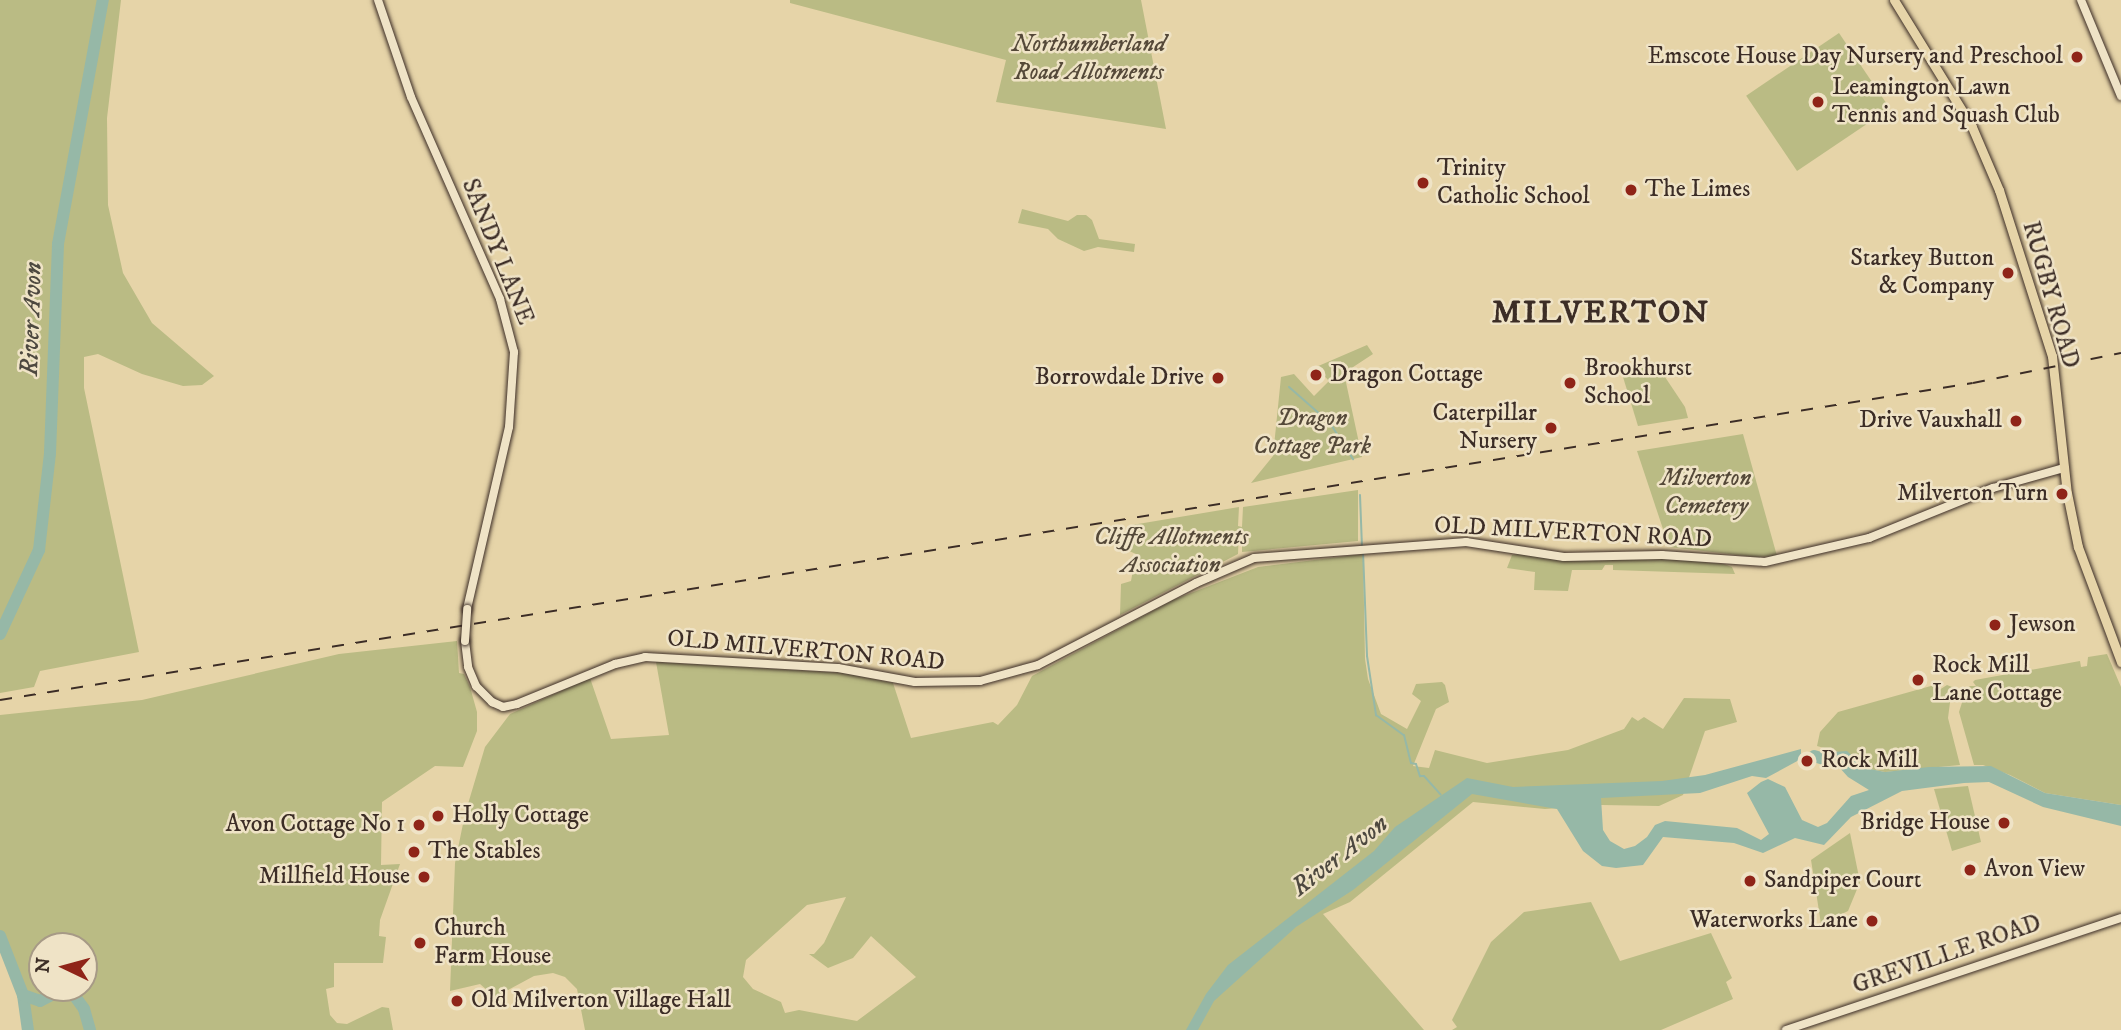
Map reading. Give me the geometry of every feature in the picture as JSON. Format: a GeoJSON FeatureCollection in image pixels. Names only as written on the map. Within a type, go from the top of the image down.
{"type":"FeatureCollection","features":[{"type":"Feature","properties":{"kind":"main road","name":"RUGBY ROAD"},"geometry":{"type":"LineString","coordinates":[[1894,0],[1964,114],[1991,170],[2049,345],[2064,468],[2078,547],[2121,662]]}},
{"type":"Feature","properties":{"kind":"street","name":"SANDY LANE"},"geometry":{"type":"LineString","coordinates":[[378,0],[408,90],[500,299],[513,346],[514,374],[509,427],[467,610],[465,641],[468,667],[479,691]]}},
{"type":"Feature","properties":{"kind":"street"},"geometry":{"type":"LineString","coordinates":[[2081,0],[2121,96]]}},
{"type":"Feature","properties":{"kind":"street","name":"OLD MILVERTON ROAD"},"geometry":{"type":"LineString","coordinates":[[479,691],[498,705],[510,706],[615,664],[645,657],[838,668],[915,682],[980,681],[1038,665],[1244,561],[1356,549],[1466,542],[1564,557],[1662,555],[1765,562],[1869,538],[1993,488],[2064,468]]}},
{"type":"Feature","properties":{"kind":"street","name":"GREVILLE ROAD"},"geometry":{"type":"LineString","coordinates":[[1786,1030],[2121,918]]}},
{"type":"Feature","properties":{"kind":"green space"},"geometry":{"type":"Polygon","coordinates":[[[0,0],[121,0],[107,118],[108,205],[123,273],[152,323],[214,376],[202,385],[183,386],[142,374],[98,354],[84,357],[84,388],[139,652],[40,671],[34,687],[0,693],[0,0]]]}},
{"type":"Feature","properties":{"kind":"green space","name":"Northumberland Road Allotments"},"geometry":{"type":"Polygon","coordinates":[[[790,0],[1141,0],[1166,129],[996,102],[1006,60],[790,3],[790,0]]]}},
{"type":"Feature","properties":{"kind":"green space","name":"Leamington Lawn Tennis and Squash Club"},"geometry":{"type":"Polygon","coordinates":[[[1839,33],[1890,108],[1797,171],[1746,96],[1839,33]]]}},
{"type":"Feature","properties":{"kind":"green space"},"geometry":{"type":"Polygon","coordinates":[[[1022,209],[1068,221],[1077,215],[1086,215],[1092,220],[1099,239],[1135,244],[1134,252],[1098,247],[1084,251],[1058,239],[1048,229],[1018,223],[1022,209]]]}},
{"type":"Feature","properties":{"kind":"green space","name":"Dragon Cottage Park"},"geometry":{"type":"Polygon","coordinates":[[[1367,345],[1373,354],[1344,373],[1362,457],[1251,483],[1273,456],[1281,377],[1294,374],[1314,396],[1329,381],[1316,367],[1367,345]]]}},
{"type":"Feature","properties":{"kind":"green space"},"geometry":{"type":"Polygon","coordinates":[[[1655,362],[1685,407],[1688,418],[1638,426],[1623,377],[1655,362]]]}},
{"type":"Feature","properties":{"kind":"green space","name":"Milverton Cemetery"},"geometry":{"type":"Polygon","coordinates":[[[1743,434],[1777,556],[1755,557],[1669,547],[1637,451],[1743,434]]]}},
{"type":"Feature","properties":{"kind":"green space","name":"Cliffe Allotments Association"},"geometry":{"type":"Polygon","coordinates":[[[1358,490],[1358,541],[1242,552],[1242,531],[1239,530],[1238,554],[1120,615],[1121,584],[1131,581],[1136,554],[1127,550],[1126,546],[1132,525],[1239,507],[1238,526],[1242,527],[1243,507],[1358,490]]]}},
{"type":"Feature","properties":{"kind":"green space"},"geometry":{"type":"Polygon","coordinates":[[[1363,554],[1365,659],[1368,679],[1381,714],[1407,729],[1421,701],[1412,694],[1416,684],[1442,682],[1445,685],[1449,702],[1436,709],[1413,766],[1429,768],[1435,750],[1487,763],[1568,750],[1624,729],[1632,717],[1638,721],[1644,717],[1663,729],[1684,698],[1730,699],[1737,722],[1705,731],[1683,795],[1659,806],[1602,805],[1545,809],[1473,802],[1350,902],[1323,914],[1424,1030],[585,1030],[577,989],[565,977],[553,973],[534,976],[495,997],[480,984],[450,991],[455,863],[465,814],[485,747],[510,714],[590,678],[611,739],[669,735],[656,662],[844,673],[893,683],[911,738],[993,722],[998,725],[1017,705],[1032,676],[1173,600],[1258,567],[1363,554]],[[846,897],[807,905],[746,960],[743,977],[753,989],[781,1002],[785,1013],[799,1010],[857,1021],[916,977],[871,936],[853,958],[828,968],[809,954],[814,954],[824,943],[846,897]]]}},
{"type":"Feature","properties":{"kind":"green space"},"geometry":{"type":"Polygon","coordinates":[[[1512,555],[1563,561],[1660,558],[1724,564],[1732,567],[1735,574],[1613,570],[1613,565],[1605,565],[1602,570],[1572,570],[1568,591],[1534,590],[1535,572],[1507,568],[1512,555]]]}},
{"type":"Feature","properties":{"kind":"green space"},"geometry":{"type":"Polygon","coordinates":[[[457,641],[459,673],[464,674],[470,687],[477,712],[477,731],[463,767],[435,766],[382,802],[381,865],[400,864],[380,920],[379,936],[386,937],[383,963],[334,963],[334,987],[326,989],[330,1015],[337,1023],[347,1024],[382,1007],[389,1008],[393,1030],[28,1030],[23,995],[0,936],[0,715],[142,700],[339,654],[457,641]]]}},
{"type":"Feature","properties":{"kind":"green space"},"geometry":{"type":"Polygon","coordinates":[[[2107,654],[2121,687],[2121,805],[2045,793],[2010,775],[1983,765],[1974,765],[1959,712],[1966,690],[1970,686],[1976,686],[1973,682],[1975,680],[2080,661],[2081,667],[2087,666],[2088,657],[2107,654]]]}},
{"type":"Feature","properties":{"kind":"green space"},"geometry":{"type":"Polygon","coordinates":[[[1938,684],[1936,692],[1947,685],[1952,687],[1948,718],[1960,765],[1885,772],[1865,768],[1838,752],[1817,746],[1820,732],[1838,712],[1938,684]]]}},
{"type":"Feature","properties":{"kind":"green space"},"geometry":{"type":"Polygon","coordinates":[[[1968,786],[1981,842],[1952,851],[1934,789],[1968,786]]]}},
{"type":"Feature","properties":{"kind":"green space"},"geometry":{"type":"Polygon","coordinates":[[[1850,833],[1860,882],[1848,911],[1821,924],[1811,860],[1850,833]]]}},
{"type":"Feature","properties":{"kind":"green space"},"geometry":{"type":"Polygon","coordinates":[[[1591,902],[1620,961],[1711,933],[1732,978],[1726,982],[1733,999],[1661,1030],[1452,1030],[1457,1027],[1452,1020],[1491,942],[1524,912],[1591,902]]]}},
{"type":"Feature","properties":{"kind":"shaded area"},"geometry":{"type":"Polygon","coordinates":[[[1822,748],[1833,752],[1847,751],[1865,768],[1885,772],[1929,767],[1991,766],[2045,793],[2121,805],[2121,826],[2043,807],[1989,782],[1964,783],[1902,791],[1851,817],[1824,845],[1795,838],[1763,853],[1734,843],[1663,837],[1643,865],[1616,868],[1602,866],[1583,851],[1557,809],[1472,794],[1353,890],[1296,927],[1214,1001],[1198,1030],[1186,1030],[1206,994],[1228,965],[1374,851],[1395,827],[1467,778],[1513,787],[1662,781],[1705,775],[1801,749],[1801,759],[1766,778],[1752,776],[1700,793],[1601,798],[1603,830],[1610,841],[1624,849],[1635,846],[1647,837],[1655,825],[1665,821],[1737,828],[1761,840],[1769,834],[1747,793],[1761,782],[1768,779],[1785,787],[1802,820],[1818,827],[1827,823],[1851,796],[1869,790],[1848,777],[1839,767],[1821,761],[1822,748]]]}},
{"type":"Feature","properties":{"kind":"waterway","name":"River Avon"},"geometry":{"type":"LineString","coordinates":[[0,634],[39,550],[50,453],[58,244],[103,0]]}},
{"type":"Feature","properties":{"kind":"waterway"},"geometry":{"type":"LineString","coordinates":[[1289,387],[1330,423],[1353,459]]}},
{"type":"Feature","properties":{"kind":"waterway"},"geometry":{"type":"LineString","coordinates":[[1360,495],[1362,546]]}},
{"type":"Feature","properties":{"kind":"waterway"},"geometry":{"type":"LineString","coordinates":[[1363,551],[1367,656],[1376,715],[1404,735],[1411,763],[1416,764],[1420,776],[1424,776],[1441,795]]}},
{"type":"Feature","properties":{"kind":"waterway","name":"River Avon"},"geometry":{"type":"LineString","coordinates":[[1814,756],[1837,763]]}},
{"type":"Feature","properties":{"kind":"waterway","name":"River Avon"},"geometry":{"type":"LineString","coordinates":[[0,936],[23,995],[28,1030]]}},
{"type":"Feature","properties":{"kind":"waterway","name":"River Avon"},"geometry":{"type":"LineString","coordinates":[[23,995],[40,1001],[60,991],[71,991],[84,1009],[90,1030]]}},
{"type":"Feature","properties":{"kind":"railway"},"geometry":{"type":"LineString","coordinates":[[0,700],[1973,383],[2121,353]]}},
{"type":"Feature","properties":{"kind":"place","name":"Emscote House Day Nursery and Preschool"},"geometry":{"type":"Point","coordinates":[2077,57]}},
{"type":"Feature","properties":{"kind":"place","name":"Leamington Lawn Tennis and Squash Club"},"geometry":{"type":"Point","coordinates":[1818,102]}},
{"type":"Feature","properties":{"kind":"place","name":"Trinity Catholic School"},"geometry":{"type":"Point","coordinates":[1423,183]}},
{"type":"Feature","properties":{"kind":"place","name":"The Limes"},"geometry":{"type":"Point","coordinates":[1631,190]}},
{"type":"Feature","properties":{"kind":"place","name":"Starkey Button & Company"},"geometry":{"type":"Point","coordinates":[2008,273]}},
{"type":"Feature","properties":{"kind":"place","name":"Dragon Cottage"},"geometry":{"type":"Point","coordinates":[1316,375]}},
{"type":"Feature","properties":{"kind":"place","name":"Borrowdale Drive"},"geometry":{"type":"Point","coordinates":[1218,378]}},
{"type":"Feature","properties":{"kind":"place","name":"Brookhurst School"},"geometry":{"type":"Point","coordinates":[1570,383]}},
{"type":"Feature","properties":{"kind":"place","name":"Drive Vauxhall"},"geometry":{"type":"Point","coordinates":[2016,421]}},
{"type":"Feature","properties":{"kind":"place","name":"Caterpillar Nursery"},"geometry":{"type":"Point","coordinates":[1551,428]}},
{"type":"Feature","properties":{"kind":"place","name":"Milverton Turn"},"geometry":{"type":"Point","coordinates":[2062,494]}},
{"type":"Feature","properties":{"kind":"place","name":"Jewson"},"geometry":{"type":"Point","coordinates":[1995,625]}},
{"type":"Feature","properties":{"kind":"place","name":"Rock Mill Lane Cottage"},"geometry":{"type":"Point","coordinates":[1918,680]}},
{"type":"Feature","properties":{"kind":"place","name":"Rock Mill"},"geometry":{"type":"Point","coordinates":[1807,761]}},
{"type":"Feature","properties":{"kind":"place","name":"Holly Cottage"},"geometry":{"type":"Point","coordinates":[438,816]}},
{"type":"Feature","properties":{"kind":"place","name":"Bridge House"},"geometry":{"type":"Point","coordinates":[2004,823]}},
{"type":"Feature","properties":{"kind":"place","name":"Avon Cottage No 1"},"geometry":{"type":"Point","coordinates":[419,825]}},
{"type":"Feature","properties":{"kind":"place","name":"The Stables"},"geometry":{"type":"Point","coordinates":[414,852]}},
{"type":"Feature","properties":{"kind":"place","name":"Avon View"},"geometry":{"type":"Point","coordinates":[1970,870]}},
{"type":"Feature","properties":{"kind":"place","name":"Millfield House"},"geometry":{"type":"Point","coordinates":[424,877]}},
{"type":"Feature","properties":{"kind":"place","name":"Sandpiper Court"},"geometry":{"type":"Point","coordinates":[1750,881]}},
{"type":"Feature","properties":{"kind":"place","name":"Waterworks Lane"},"geometry":{"type":"Point","coordinates":[1872,921]}},
{"type":"Feature","properties":{"kind":"place","name":"Church Farm House"},"geometry":{"type":"Point","coordinates":[420,943]}},
{"type":"Feature","properties":{"kind":"place","name":"Old Milverton Village Hall"},"geometry":{"type":"Point","coordinates":[457,1001]}},
{"type":"Feature","properties":{"kind":"district","name":"MILVERTON"},"geometry":{"type":"Point","coordinates":[1601,313]}}]}
